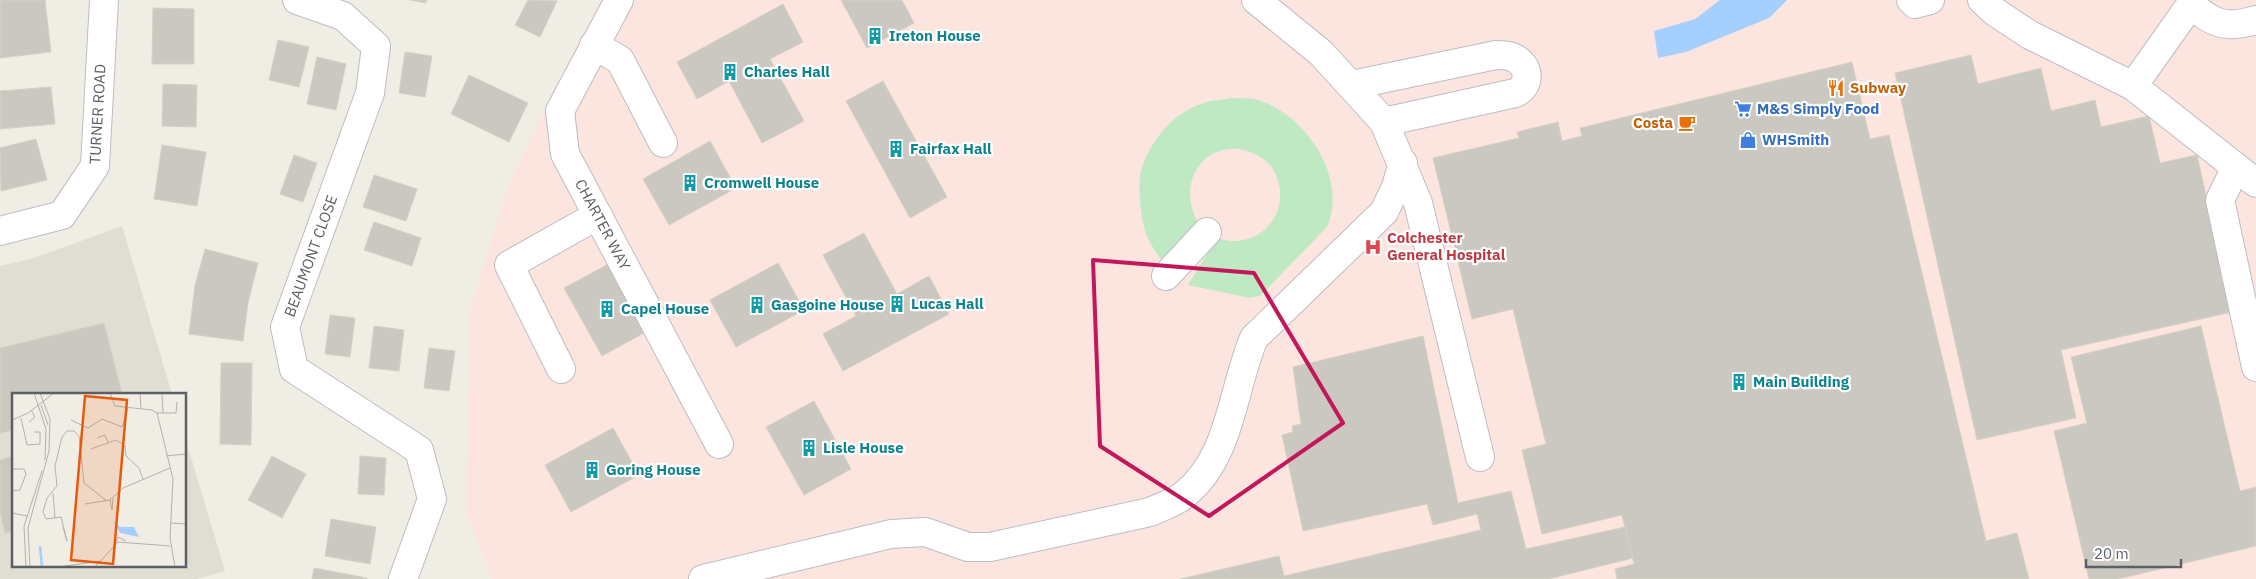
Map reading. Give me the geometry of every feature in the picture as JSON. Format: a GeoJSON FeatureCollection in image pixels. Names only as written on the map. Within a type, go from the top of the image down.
{"type":"FeatureCollection","features":[{"type":"Feature","properties":{"kind":"street","name":"TURNER ROAD"},"geometry":{"type":"LineString","coordinates":[[0,230],[62,214],[95,166],[104,0]]}},
{"type":"Feature","properties":{"kind":"street","name":"BEAUMONT CLOSE"},"geometry":{"type":"LineString","coordinates":[[296,0],[343,16],[376,46],[370,93],[285,326],[294,369],[418,450],[432,499],[404,579]]}},
{"type":"Feature","properties":{"kind":"street","name":"CHARTER WAY"},"geometry":{"type":"LineString","coordinates":[[619,0],[560,111],[566,154],[719,444]]}},
{"type":"Feature","properties":{"kind":"street"},"geometry":{"type":"LineString","coordinates":[[1256,0],[1321,53],[1384,122],[1403,163],[1418,203],[1480,457]]}},
{"type":"Feature","properties":{"kind":"street"},"geometry":{"type":"LineString","coordinates":[[1911,0],[1915,4],[1930,0]]}},
{"type":"Feature","properties":{"kind":"street"},"geometry":{"type":"LineString","coordinates":[[1982,0],[1995,12],[2030,35],[2134,86],[2246,175],[2220,200],[2256,367]]}},
{"type":"Feature","properties":{"kind":"street"},"geometry":{"type":"LineString","coordinates":[[2134,86],[2192,2],[2206,18],[2224,24],[2256,20]]}},
{"type":"Feature","properties":{"kind":"street"},"geometry":{"type":"LineString","coordinates":[[594,45],[620,60],[663,143]]}},
{"type":"Feature","properties":{"kind":"street"},"geometry":{"type":"LineString","coordinates":[[1352,86],[1496,55],[1514,57],[1520,62],[1528,76],[1527,84],[1521,90],[1514,93],[1384,122]]}},
{"type":"Feature","properties":{"kind":"street"},"geometry":{"type":"LineString","coordinates":[[703,579],[892,534],[925,532],[968,547],[990,546],[1150,512],[1184,496],[1206,474],[1219,450],[1244,362],[1254,338],[1384,212],[1396,188],[1403,163]]}},
{"type":"Feature","properties":{"kind":"street"},"geometry":{"type":"LineString","coordinates":[[561,369],[508,265],[598,215]]}},
{"type":"Feature","properties":{"kind":"street"},"geometry":{"type":"LineString","coordinates":[[1166,276],[1207,232]]}},
{"type":"Feature","properties":{"kind":"highlighted area"},"geometry":{"type":"Polygon","coordinates":[[[1093,260],[1254,273],[1343,423],[1209,516],[1100,446],[1093,260]]]}},
{"type":"Feature","properties":{"kind":"shaded area","name":"Colchester General Hospital"},"geometry":{"type":"Polygon","coordinates":[[[601,0],[2256,0],[2256,579],[492,579],[466,512],[470,310],[508,185],[574,50],[601,0]]]}},
{"type":"Feature","properties":{"kind":"shaded area"},"geometry":{"type":"Polygon","coordinates":[[[122,226],[172,393],[12,393],[12,566],[186,566],[186,440],[225,571],[197,579],[0,579],[0,266],[34,258],[122,226]]]}},
{"type":"Feature","properties":{"kind":"green space"},"geometry":{"type":"Polygon","coordinates":[[[1230,98],[1261,101],[1278,109],[1294,121],[1320,152],[1328,171],[1332,190],[1332,209],[1327,227],[1260,296],[1250,298],[1188,285],[1217,238],[1230,241],[1243,240],[1255,236],[1272,221],[1278,210],[1279,184],[1271,166],[1266,161],[1249,151],[1232,149],[1216,152],[1204,160],[1195,173],[1190,189],[1192,207],[1200,226],[1165,266],[1147,236],[1140,204],[1139,186],[1141,171],[1150,149],[1164,129],[1182,113],[1193,107],[1207,102],[1230,98]]]}},
{"type":"Feature","properties":{"kind":"water"},"geometry":{"type":"Polygon","coordinates":[[[1720,0],[1787,0],[1769,18],[1686,52],[1658,58],[1654,31],[1695,19],[1720,0]]]}},
{"type":"Feature","properties":{"kind":"building"},"geometry":{"type":"Polygon","coordinates":[[[0,0],[45,0],[51,52],[0,58],[0,0]]]}},
{"type":"Feature","properties":{"kind":"building"},"geometry":{"type":"Polygon","coordinates":[[[410,0],[427,0],[426,3],[410,0]]]}},
{"type":"Feature","properties":{"kind":"building"},"geometry":{"type":"Polygon","coordinates":[[[528,0],[557,1],[540,37],[515,25],[528,0]]]}},
{"type":"Feature","properties":{"kind":"building","name":"Ireton House"},"geometry":{"type":"Polygon","coordinates":[[[841,0],[902,0],[914,23],[867,48],[841,0]]]}},
{"type":"Feature","properties":{"kind":"building","name":"Charles Hall"},"geometry":{"type":"Polygon","coordinates":[[[783,4],[803,42],[770,59],[804,121],[762,143],[729,81],[697,99],[677,62],[783,4]]]}},
{"type":"Feature","properties":{"kind":"building"},"geometry":{"type":"Polygon","coordinates":[[[153,8],[194,9],[194,64],[152,64],[153,8]]]}},
{"type":"Feature","properties":{"kind":"building"},"geometry":{"type":"Polygon","coordinates":[[[278,40],[309,47],[299,87],[269,80],[278,40]]]}},
{"type":"Feature","properties":{"kind":"building"},"geometry":{"type":"Polygon","coordinates":[[[405,52],[432,56],[425,97],[399,93],[405,52]]]}},
{"type":"Feature","properties":{"kind":"building"},"geometry":{"type":"Polygon","coordinates":[[[1971,55],[1978,84],[2041,68],[2051,111],[2095,100],[2101,127],[2149,116],[2160,163],[2197,155],[2232,312],[2061,350],[2076,418],[1977,440],[1895,73],[1971,55]]]}},
{"type":"Feature","properties":{"kind":"building"},"geometry":{"type":"Polygon","coordinates":[[[317,57],[346,64],[336,110],[307,104],[317,57]]]}},
{"type":"Feature","properties":{"kind":"building","name":"Main Building"},"geometry":{"type":"Polygon","coordinates":[[[1852,62],[1870,139],[1889,135],[1986,541],[2017,533],[2029,579],[1617,579],[1615,569],[1634,564],[1622,515],[1542,534],[1522,450],[1546,444],[1513,309],[1472,319],[1433,158],[1519,138],[1517,132],[1558,122],[1562,141],[1582,136],[1580,128],[1852,62]]]}},
{"type":"Feature","properties":{"kind":"building"},"geometry":{"type":"Polygon","coordinates":[[[469,75],[528,103],[509,142],[451,114],[469,75]]]}},
{"type":"Feature","properties":{"kind":"building","name":"Fairfax Hall"},"geometry":{"type":"Polygon","coordinates":[[[883,81],[947,197],[910,218],[846,101],[883,81]]]}},
{"type":"Feature","properties":{"kind":"building"},"geometry":{"type":"Polygon","coordinates":[[[163,84],[197,85],[196,127],[162,126],[163,84]]]}},
{"type":"Feature","properties":{"kind":"building"},"geometry":{"type":"Polygon","coordinates":[[[51,87],[55,124],[0,129],[0,91],[51,87]]]}},
{"type":"Feature","properties":{"kind":"building"},"geometry":{"type":"Polygon","coordinates":[[[36,139],[47,180],[1,191],[0,148],[36,139]]]}},
{"type":"Feature","properties":{"kind":"building","name":"Cromwell House"},"geometry":{"type":"Polygon","coordinates":[[[710,141],[736,188],[669,225],[643,179],[710,141]]]}},
{"type":"Feature","properties":{"kind":"building"},"geometry":{"type":"Polygon","coordinates":[[[162,145],[206,152],[197,206],[154,199],[162,145]]]}},
{"type":"Feature","properties":{"kind":"building"},"geometry":{"type":"Polygon","coordinates":[[[294,155],[317,163],[303,202],[280,194],[294,155]]]}},
{"type":"Feature","properties":{"kind":"building"},"geometry":{"type":"Polygon","coordinates":[[[374,175],[417,189],[406,221],[363,207],[374,175]]]}},
{"type":"Feature","properties":{"kind":"building"},"geometry":{"type":"Polygon","coordinates":[[[374,222],[421,238],[412,266],[364,250],[374,222]]]}},
{"type":"Feature","properties":{"kind":"building","name":"Lucas Hall"},"geometry":{"type":"Polygon","coordinates":[[[864,233],[897,294],[929,276],[949,314],[843,371],[823,334],[856,316],[823,255],[864,233]]]}},
{"type":"Feature","properties":{"kind":"building"},"geometry":{"type":"Polygon","coordinates":[[[205,249],[258,263],[248,303],[243,341],[189,334],[195,285],[205,249]]]}},
{"type":"Feature","properties":{"kind":"building","name":"Capel House"},"geometry":{"type":"Polygon","coordinates":[[[612,262],[649,330],[602,356],[564,288],[612,262]]]}},
{"type":"Feature","properties":{"kind":"building","name":"Gasgoine House"},"geometry":{"type":"Polygon","coordinates":[[[778,263],[804,310],[736,347],[710,300],[778,263]]]}},
{"type":"Feature","properties":{"kind":"building"},"geometry":{"type":"Polygon","coordinates":[[[330,315],[355,318],[350,357],[325,354],[330,315]]]}},
{"type":"Feature","properties":{"kind":"building"},"geometry":{"type":"Polygon","coordinates":[[[104,323],[122,393],[12,393],[12,430],[0,433],[0,348],[104,323]]]}},
{"type":"Feature","properties":{"kind":"building"},"geometry":{"type":"Polygon","coordinates":[[[374,326],[404,330],[399,371],[369,368],[374,326]]]}},
{"type":"Feature","properties":{"kind":"building"},"geometry":{"type":"Polygon","coordinates":[[[2201,326],[2240,491],[2256,487],[2256,546],[2118,579],[2089,579],[2054,431],[2087,423],[2071,357],[2201,326]]]}},
{"type":"Feature","properties":{"kind":"building"},"geometry":{"type":"Polygon","coordinates":[[[1423,336],[1458,503],[1511,491],[1526,549],[1625,527],[1633,558],[1549,579],[1285,579],[1284,576],[1481,530],[1477,514],[1433,525],[1427,504],[1303,531],[1282,435],[1293,432],[1292,426],[1301,424],[1293,367],[1423,336]]]}},
{"type":"Feature","properties":{"kind":"building"},"geometry":{"type":"Polygon","coordinates":[[[429,348],[455,351],[449,391],[424,388],[429,348]]]}},
{"type":"Feature","properties":{"kind":"building"},"geometry":{"type":"Polygon","coordinates":[[[221,363],[252,363],[251,445],[220,444],[221,363]]]}},
{"type":"Feature","properties":{"kind":"building","name":"Lisle House"},"geometry":{"type":"Polygon","coordinates":[[[814,401],[851,469],[804,495],[766,427],[814,401]]]}},
{"type":"Feature","properties":{"kind":"building","name":"Goring House"},"geometry":{"type":"Polygon","coordinates":[[[613,428],[639,475],[571,512],[545,465],[613,428]]]}},
{"type":"Feature","properties":{"kind":"building"},"geometry":{"type":"Polygon","coordinates":[[[272,456],[306,474],[282,518],[248,500],[272,456]]]}},
{"type":"Feature","properties":{"kind":"building"},"geometry":{"type":"Polygon","coordinates":[[[360,456],[386,458],[384,495],[358,494],[360,456]]]}},
{"type":"Feature","properties":{"kind":"building"},"geometry":{"type":"Polygon","coordinates":[[[12,457],[12,531],[5,533],[0,511],[0,460],[12,457]]]}},
{"type":"Feature","properties":{"kind":"building"},"geometry":{"type":"Polygon","coordinates":[[[331,519],[376,527],[370,564],[325,556],[331,519]]]}},
{"type":"Feature","properties":{"kind":"building"},"geometry":{"type":"Polygon","coordinates":[[[1279,556],[1285,579],[1180,579],[1279,556]]]}},
{"type":"Feature","properties":{"kind":"building"},"geometry":{"type":"Polygon","coordinates":[[[314,568],[367,578],[367,579],[312,579],[314,568]]]}},
{"type":"Feature","properties":{"kind":"place","name":"Ireton House"},"geometry":{"type":"Point","coordinates":[875,36]}},
{"type":"Feature","properties":{"kind":"place","name":"Charles Hall"},"geometry":{"type":"Point","coordinates":[730,72]}},
{"type":"Feature","properties":{"kind":"place","name":"Subway"},"geometry":{"type":"Point","coordinates":[1836,88]}},
{"type":"Feature","properties":{"kind":"place","name":"M&S Simply Food"},"geometry":{"type":"Point","coordinates":[1743,109]}},
{"type":"Feature","properties":{"kind":"place","name":"Costa"},"geometry":{"type":"Point","coordinates":[1687,123]}},
{"type":"Feature","properties":{"kind":"place","name":"WHSmith"},"geometry":{"type":"Point","coordinates":[1748,140]}},
{"type":"Feature","properties":{"kind":"place","name":"Fairfax Hall"},"geometry":{"type":"Point","coordinates":[896,149]}},
{"type":"Feature","properties":{"kind":"place","name":"Cromwell House"},"geometry":{"type":"Point","coordinates":[690,183]}},
{"type":"Feature","properties":{"kind":"place","name":"Colchester General Hospital"},"geometry":{"type":"Point","coordinates":[1373,247]}},
{"type":"Feature","properties":{"kind":"place","name":"Lucas Hall"},"geometry":{"type":"Point","coordinates":[897,304]}},
{"type":"Feature","properties":{"kind":"place","name":"Gasgoine House"},"geometry":{"type":"Point","coordinates":[757,305]}},
{"type":"Feature","properties":{"kind":"place","name":"Capel House"},"geometry":{"type":"Point","coordinates":[607,309]}},
{"type":"Feature","properties":{"kind":"place","name":"Main Building"},"geometry":{"type":"Point","coordinates":[1739,382]}},
{"type":"Feature","properties":{"kind":"place","name":"Lisle House"},"geometry":{"type":"Point","coordinates":[809,448]}},
{"type":"Feature","properties":{"kind":"place","name":"Goring House"},"geometry":{"type":"Point","coordinates":[592,470]}}]}
